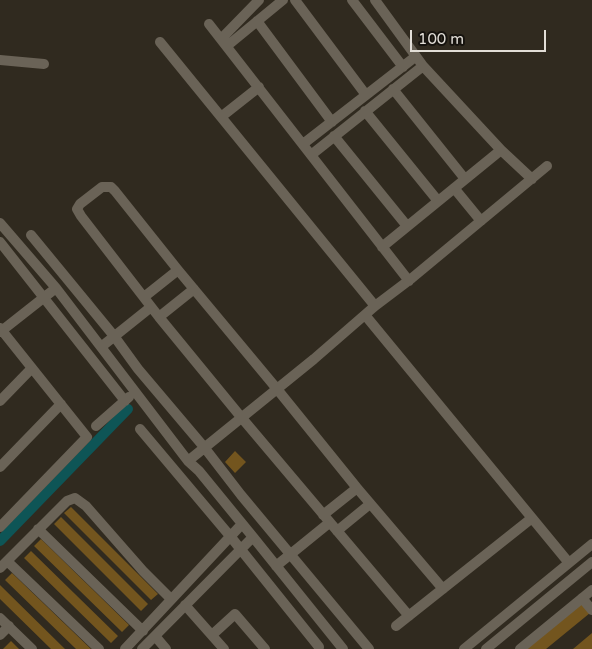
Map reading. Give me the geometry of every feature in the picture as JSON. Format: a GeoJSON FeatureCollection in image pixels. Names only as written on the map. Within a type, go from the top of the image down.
{"type":"FeatureCollection","features":[{"type":"Feature","properties":{"kind":"street"},"geometry":{"type":"LineString","coordinates":[[224,43],[259,0]]}},
{"type":"Feature","properties":{"kind":"street"},"geometry":{"type":"LineString","coordinates":[[224,43],[257,21],[283,0]]}},
{"type":"Feature","properties":{"kind":"street"},"geometry":{"type":"LineString","coordinates":[[295,0],[366,95]]}},
{"type":"Feature","properties":{"kind":"street"},"geometry":{"type":"LineString","coordinates":[[352,0],[402,67]]}},
{"type":"Feature","properties":{"kind":"street"},"geometry":{"type":"LineString","coordinates":[[375,0],[415,57],[501,150],[532,179]]}},
{"type":"Feature","properties":{"kind":"street"},"geometry":{"type":"LineString","coordinates":[[257,21],[332,122]]}},
{"type":"Feature","properties":{"kind":"street"},"geometry":{"type":"LineString","coordinates":[[209,24],[409,281]]}},
{"type":"Feature","properties":{"kind":"street"},"geometry":{"type":"LineString","coordinates":[[160,42],[375,306]]}},
{"type":"Feature","properties":{"kind":"street"},"geometry":{"type":"LineString","coordinates":[[303,144],[415,57]]}},
{"type":"Feature","properties":{"kind":"street"},"geometry":{"type":"LineString","coordinates":[[0,60],[44,64]]}},
{"type":"Feature","properties":{"kind":"street"},"geometry":{"type":"LineString","coordinates":[[311,155],[423,66]]}},
{"type":"Feature","properties":{"kind":"street"},"geometry":{"type":"LineString","coordinates":[[221,117],[259,88]]}},
{"type":"Feature","properties":{"kind":"street"},"geometry":{"type":"LineString","coordinates":[[392,89],[465,179]]}},
{"type":"Feature","properties":{"kind":"street"},"geometry":{"type":"LineString","coordinates":[[365,111],[438,201]]}},
{"type":"Feature","properties":{"kind":"street"},"geometry":{"type":"LineString","coordinates":[[334,136],[407,226]]}},
{"type":"Feature","properties":{"kind":"street"},"geometry":{"type":"LineString","coordinates":[[382,247],[501,150]]}},
{"type":"Feature","properties":{"kind":"street"},"geometry":{"type":"LineString","coordinates":[[188,460],[207,452],[241,418],[547,166]]}},
{"type":"Feature","properties":{"kind":"street"},"geometry":{"type":"LineString","coordinates":[[408,616],[241,418],[151,307],[81,216],[77,208],[80,204],[102,187],[111,188],[370,504],[443,589]]}},
{"type":"Feature","properties":{"kind":"street"},"geometry":{"type":"LineString","coordinates":[[454,188],[481,221]]}},
{"type":"Feature","properties":{"kind":"street"},"geometry":{"type":"LineString","coordinates":[[0,223],[53,284],[188,460],[254,537],[343,649]]}},
{"type":"Feature","properties":{"kind":"street"},"geometry":{"type":"LineString","coordinates":[[31,235],[114,336],[138,369],[369,649]]}},
{"type":"Feature","properties":{"kind":"street"},"geometry":{"type":"LineString","coordinates":[[0,242],[125,401]]}},
{"type":"Feature","properties":{"kind":"street"},"geometry":{"type":"LineString","coordinates":[[0,527],[88,437],[0,330],[43,298],[53,284],[60,269]]}},
{"type":"Feature","properties":{"kind":"street"},"geometry":{"type":"LineString","coordinates":[[144,298],[178,270]]}},
{"type":"Feature","properties":{"kind":"street"},"geometry":{"type":"LineString","coordinates":[[159,317],[194,289]]}},
{"type":"Feature","properties":{"kind":"street"},"geometry":{"type":"LineString","coordinates":[[101,347],[151,307]]}},
{"type":"Feature","properties":{"kind":"street"},"geometry":{"type":"LineString","coordinates":[[364,315],[569,563]]}},
{"type":"Feature","properties":{"kind":"street"},"geometry":{"type":"LineString","coordinates":[[0,401],[32,368]]}},
{"type":"Feature","properties":{"kind":"street"},"geometry":{"type":"LineString","coordinates":[[96,426],[135,392]]}},
{"type":"Feature","properties":{"kind":"street"},"geometry":{"type":"LineString","coordinates":[[0,467],[61,404]]}},
{"type":"Feature","properties":{"kind":"street"},"geometry":{"type":"LineString","coordinates":[[140,428],[230,536],[318,648],[332,635]]}},
{"type":"Feature","properties":{"kind":"street"},"geometry":{"type":"LineString","coordinates":[[199,471],[207,452]]}},
{"type":"Feature","properties":{"kind":"street"},"geometry":{"type":"LineString","coordinates":[[276,566],[357,488]]}},
{"type":"Feature","properties":{"kind":"street"},"geometry":{"type":"LineString","coordinates":[[99,649],[4,564],[70,499],[75,498],[86,506],[143,571],[171,599]]}},
{"type":"Feature","properties":{"kind":"street"},"geometry":{"type":"LineString","coordinates":[[337,531],[370,504]]}},
{"type":"Feature","properties":{"kind":"street"},"geometry":{"type":"LineString","coordinates":[[396,626],[532,518]]}},
{"type":"Feature","properties":{"kind":"street"},"geometry":{"type":"LineString","coordinates":[[125,649],[242,524]]}},
{"type":"Feature","properties":{"kind":"street"},"geometry":{"type":"LineString","coordinates":[[38,530],[143,631]]}},
{"type":"Feature","properties":{"kind":"street"},"geometry":{"type":"LineString","coordinates":[[142,649],[254,537]]}},
{"type":"Feature","properties":{"kind":"street"},"geometry":{"type":"LineString","coordinates":[[464,649],[592,544]]}},
{"type":"Feature","properties":{"kind":"street"},"geometry":{"type":"LineString","coordinates":[[486,649],[592,562]]}},
{"type":"Feature","properties":{"kind":"street"},"geometry":{"type":"LineString","coordinates":[[520,649],[589,594],[592,610]]}},
{"type":"Feature","properties":{"kind":"street"},"geometry":{"type":"LineString","coordinates":[[185,605],[224,649]]}},
{"type":"Feature","properties":{"kind":"street"},"geometry":{"type":"LineString","coordinates":[[212,635],[235,614],[265,649]]}},
{"type":"Feature","properties":{"kind":"street"},"geometry":{"type":"LineString","coordinates":[[0,618],[32,649]]}},
{"type":"Feature","properties":{"kind":"street"},"geometry":{"type":"LineString","coordinates":[[0,635],[9,626]]}},
{"type":"Feature","properties":{"kind":"street"},"geometry":{"type":"LineString","coordinates":[[155,636],[166,649]]}},
{"type":"Feature","properties":{"kind":"building"},"geometry":{"type":"Polygon","coordinates":[[[235,451],[246,462],[235,473],[225,462],[235,451]]]}},
{"type":"Feature","properties":{"kind":"building"},"geometry":{"type":"Polygon","coordinates":[[[71,507],[158,594],[151,600],[64,513],[71,507]]]}},
{"type":"Feature","properties":{"kind":"building"},"geometry":{"type":"Polygon","coordinates":[[[61,517],[148,604],[141,611],[54,524],[61,517]]]}},
{"type":"Feature","properties":{"kind":"building"},"geometry":{"type":"Polygon","coordinates":[[[41,539],[129,625],[122,632],[34,546],[41,539]]]}},
{"type":"Feature","properties":{"kind":"building"},"geometry":{"type":"Polygon","coordinates":[[[31,551],[118,636],[111,643],[24,558],[31,551]]]}},
{"type":"Feature","properties":{"kind":"building"},"geometry":{"type":"Polygon","coordinates":[[[12,573],[91,649],[76,649],[5,580],[12,573]]]}},
{"type":"Feature","properties":{"kind":"building"},"geometry":{"type":"Polygon","coordinates":[[[0,585],[65,649],[51,649],[0,599],[0,585]]]}},
{"type":"Feature","properties":{"kind":"building"},"geometry":{"type":"Polygon","coordinates":[[[581,602],[590,613],[546,649],[523,649],[581,602]]]}},
{"type":"Feature","properties":{"kind":"building"},"geometry":{"type":"Polygon","coordinates":[[[592,633],[592,649],[573,649],[592,633]]]}},
{"type":"Feature","properties":{"kind":"building"},"geometry":{"type":"Polygon","coordinates":[[[11,641],[19,649],[3,649],[11,641]]]}},
{"type":"Feature","properties":{"kind":"waterway"},"geometry":{"type":"LineString","coordinates":[[0,541],[128,409]]}}]}
